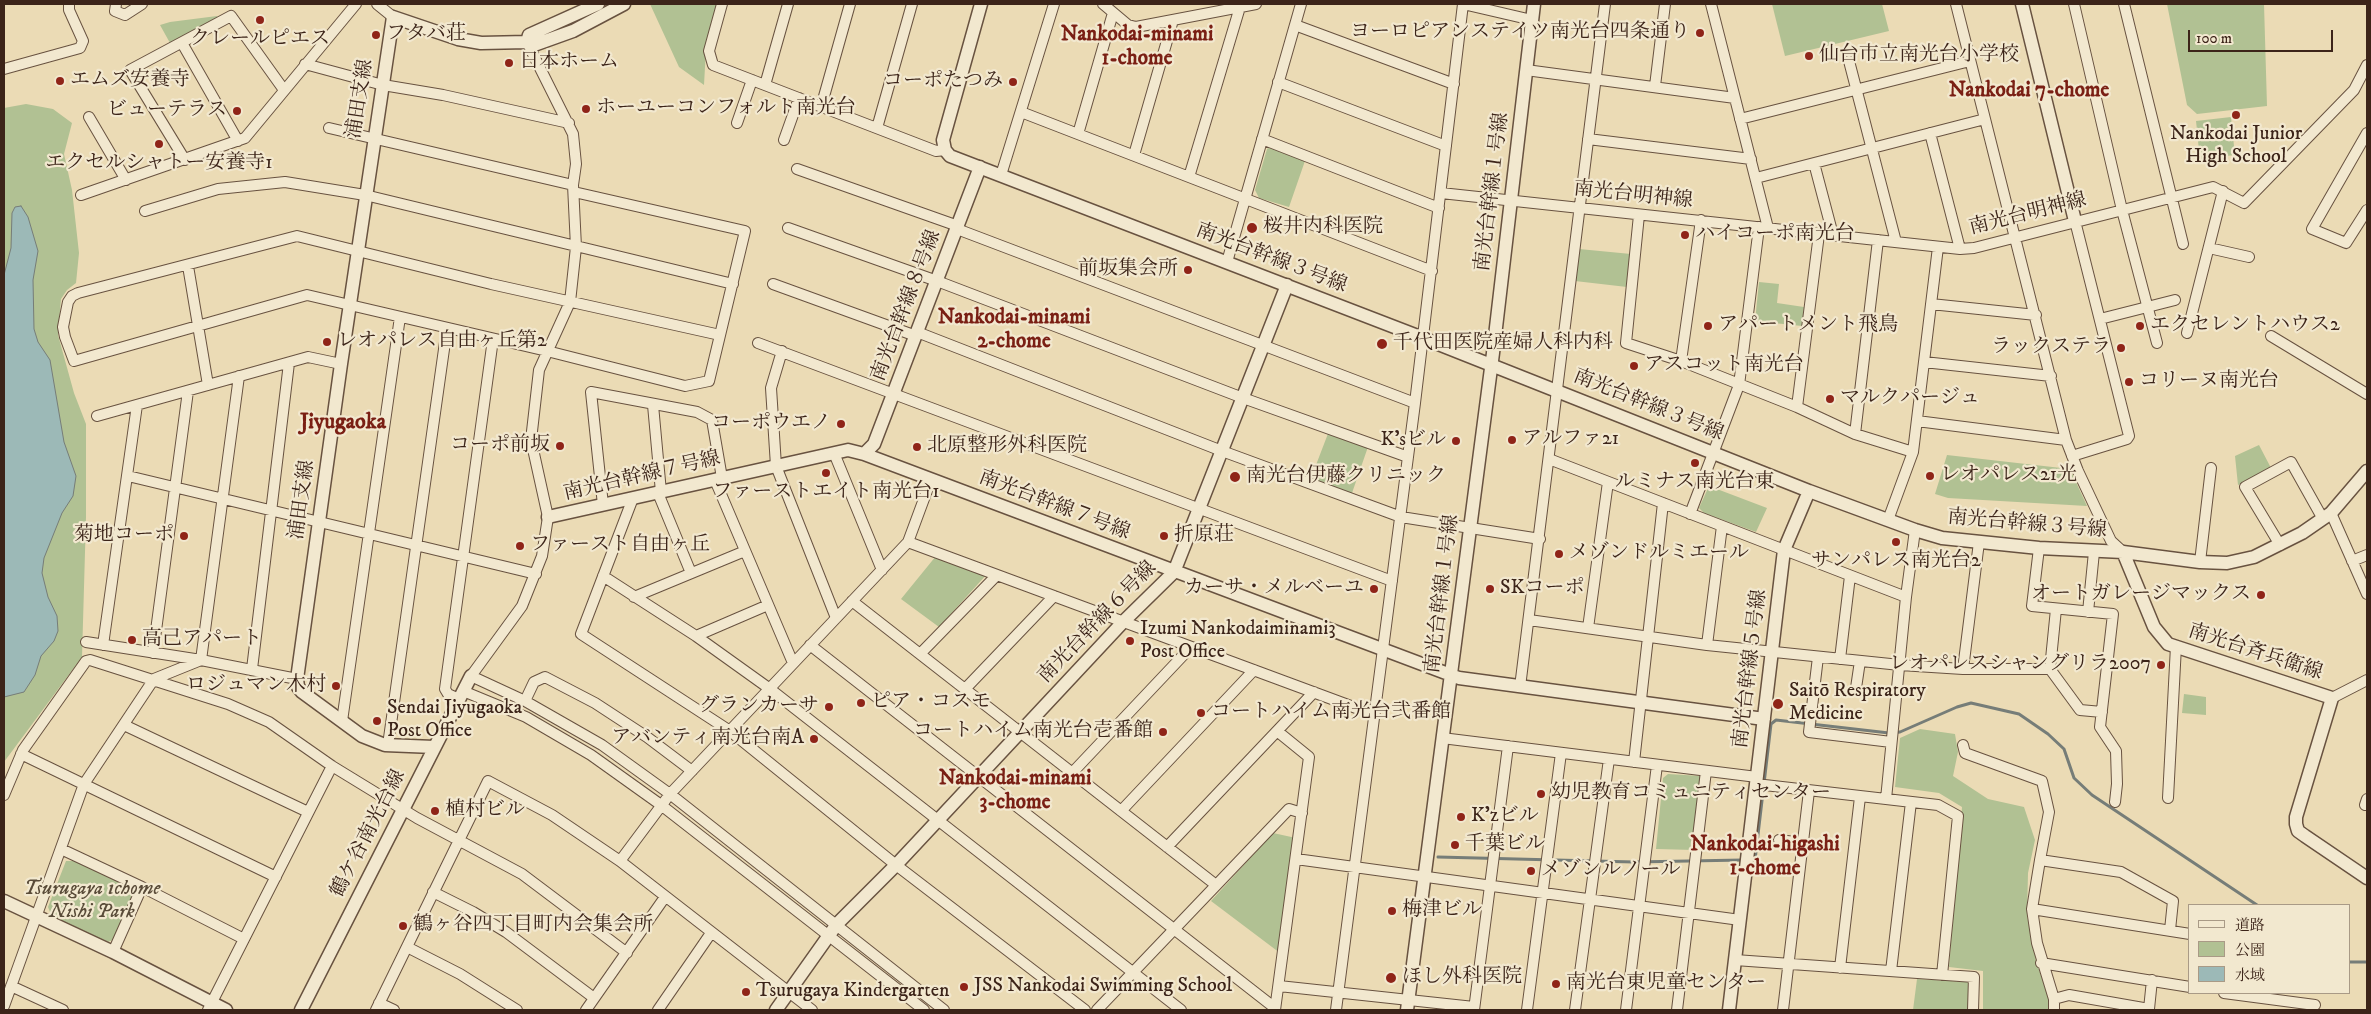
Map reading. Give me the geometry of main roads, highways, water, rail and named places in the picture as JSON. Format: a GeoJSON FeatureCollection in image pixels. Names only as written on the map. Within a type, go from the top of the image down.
{"type":"FeatureCollection","features":[{"type":"Feature","properties":{"kind":"water"},"geometry":{"type":"Polygon","coordinates":[[[21,206],[28,217],[38,251],[33,280],[34,329],[38,342],[50,360],[64,442],[76,476],[73,496],[62,513],[44,558],[42,573],[48,597],[57,616],[58,631],[54,641],[41,656],[35,675],[24,692],[4,697],[4,275],[11,248],[12,213],[15,207],[21,206]]]}},
{"type":"Feature","properties":{"kind":"waterway"},"geometry":{"type":"LineString","coordinates":[[1749,860],[1755,860],[1771,724],[1776,720],[1889,733],[1900,732],[1957,707],[1971,703],[2019,714],[2048,734],[2064,749],[2074,778],[2092,795],[2256,904]]}},
{"type":"Feature","properties":{"kind":"waterway"},"geometry":{"type":"LineString","coordinates":[[1438,857],[1634,862],[1743,860]]}},
{"type":"Feature","properties":{"kind":"waterway"},"geometry":{"type":"LineString","coordinates":[[2351,962],[2367,962]]}},
{"type":"Feature","properties":{"kind":"place","name":"クレールピエス"},"geometry":{"type":"Point","coordinates":[260,20]}},
{"type":"Feature","properties":{"kind":"place","name":"ヨーロピアンステイツ南光台四条通り"},"geometry":{"type":"Point","coordinates":[1700,33]}},
{"type":"Feature","properties":{"kind":"place","name":"フタバ荘"},"geometry":{"type":"Point","coordinates":[376,35]}},
{"type":"Feature","properties":{"kind":"place","name":"仙台市立南光台小学校"},"geometry":{"type":"Point","coordinates":[1809,56]}},
{"type":"Feature","properties":{"kind":"place","name":"日本ホーム"},"geometry":{"type":"Point","coordinates":[509,63]}},
{"type":"Feature","properties":{"kind":"place","name":"エムズ安養寺"},"geometry":{"type":"Point","coordinates":[60,81]}},
{"type":"Feature","properties":{"kind":"place","name":"コーポたつみ"},"geometry":{"type":"Point","coordinates":[1013,82]}},
{"type":"Feature","properties":{"kind":"place","name":"ホーユーコンフォルト南光台"},"geometry":{"type":"Point","coordinates":[586,109]}},
{"type":"Feature","properties":{"kind":"place","name":"ビューテラス"},"geometry":{"type":"Point","coordinates":[237,111]}},
{"type":"Feature","properties":{"kind":"place","name":"Nankodai Junior High School"},"geometry":{"type":"Point","coordinates":[2236,115]}},
{"type":"Feature","properties":{"kind":"place","name":"エクセルシャトー安養寺1"},"geometry":{"type":"Point","coordinates":[159,144]}},
{"type":"Feature","properties":{"kind":"place","name":"桜井内科医院"},"geometry":{"type":"Point","coordinates":[1252,228]}},
{"type":"Feature","properties":{"kind":"place","name":"ハイコーポ南光台"},"geometry":{"type":"Point","coordinates":[1685,235]}},
{"type":"Feature","properties":{"kind":"place","name":"前坂集会所"},"geometry":{"type":"Point","coordinates":[1188,270]}},
{"type":"Feature","properties":{"kind":"place","name":"アパートメント飛鳥"},"geometry":{"type":"Point","coordinates":[1708,326]}},
{"type":"Feature","properties":{"kind":"place","name":"エクセレントハウス2"},"geometry":{"type":"Point","coordinates":[2140,326]}},
{"type":"Feature","properties":{"kind":"place","name":"レオパレス自由ヶ丘第2"},"geometry":{"type":"Point","coordinates":[327,342]}},
{"type":"Feature","properties":{"kind":"place","name":"千代田医院産婦人科内科"},"geometry":{"type":"Point","coordinates":[1382,344]}},
{"type":"Feature","properties":{"kind":"place","name":"ラックステラ"},"geometry":{"type":"Point","coordinates":[2121,348]}},
{"type":"Feature","properties":{"kind":"place","name":"アスコット南光台"},"geometry":{"type":"Point","coordinates":[1634,366]}},
{"type":"Feature","properties":{"kind":"place","name":"コリーヌ南光台"},"geometry":{"type":"Point","coordinates":[2129,382]}},
{"type":"Feature","properties":{"kind":"place","name":"マルクパージュ"},"geometry":{"type":"Point","coordinates":[1830,399]}},
{"type":"Feature","properties":{"kind":"place","name":"コーポウエノ"},"geometry":{"type":"Point","coordinates":[841,424]}},
{"type":"Feature","properties":{"kind":"place","name":"アルファ21"},"geometry":{"type":"Point","coordinates":[1512,440]}},
{"type":"Feature","properties":{"kind":"place","name":"K'sビル"},"geometry":{"type":"Point","coordinates":[1456,441]}},
{"type":"Feature","properties":{"kind":"place","name":"コーポ前坂"},"geometry":{"type":"Point","coordinates":[560,446]}},
{"type":"Feature","properties":{"kind":"place","name":"北原整形外科医院"},"geometry":{"type":"Point","coordinates":[917,447]}},
{"type":"Feature","properties":{"kind":"place","name":"ルミナス南光台東"},"geometry":{"type":"Point","coordinates":[1695,463]}},
{"type":"Feature","properties":{"kind":"place","name":"ファーストエイト南光台1"},"geometry":{"type":"Point","coordinates":[826,473]}},
{"type":"Feature","properties":{"kind":"place","name":"レオパレス21光"},"geometry":{"type":"Point","coordinates":[1930,476]}},
{"type":"Feature","properties":{"kind":"place","name":"南光台伊藤クリニック"},"geometry":{"type":"Point","coordinates":[1235,477]}},
{"type":"Feature","properties":{"kind":"place","name":"菊地コーポ"},"geometry":{"type":"Point","coordinates":[184,536]}},
{"type":"Feature","properties":{"kind":"place","name":"折原荘"},"geometry":{"type":"Point","coordinates":[1164,536]}},
{"type":"Feature","properties":{"kind":"place","name":"サンパレス南光台2"},"geometry":{"type":"Point","coordinates":[1896,542]}},
{"type":"Feature","properties":{"kind":"place","name":"ファースト自由ヶ丘"},"geometry":{"type":"Point","coordinates":[520,546]}},
{"type":"Feature","properties":{"kind":"place","name":"メゾンドルミエール"},"geometry":{"type":"Point","coordinates":[1559,554]}},
{"type":"Feature","properties":{"kind":"place","name":"カーサ・メルベーユ"},"geometry":{"type":"Point","coordinates":[1374,589]}},
{"type":"Feature","properties":{"kind":"place","name":"SKコーポ"},"geometry":{"type":"Point","coordinates":[1490,589]}},
{"type":"Feature","properties":{"kind":"place","name":"オートガレージマックス"},"geometry":{"type":"Point","coordinates":[2261,595]}},
{"type":"Feature","properties":{"kind":"place","name":"高己アパート"},"geometry":{"type":"Point","coordinates":[132,640]}},
{"type":"Feature","properties":{"kind":"place","name":"Izumi Nankodaiminami3 Post Office"},"geometry":{"type":"Point","coordinates":[1130,641]}},
{"type":"Feature","properties":{"kind":"place","name":"レオパレスシャングリラ2007"},"geometry":{"type":"Point","coordinates":[2161,665]}},
{"type":"Feature","properties":{"kind":"place","name":"ロジュマン木村"},"geometry":{"type":"Point","coordinates":[336,686]}},
{"type":"Feature","properties":{"kind":"place","name":"ピア・コスモ"},"geometry":{"type":"Point","coordinates":[861,703]}},
{"type":"Feature","properties":{"kind":"place","name":"Saitō Respiratory Medicine"},"geometry":{"type":"Point","coordinates":[1778,704]}},
{"type":"Feature","properties":{"kind":"place","name":"グランカーサ"},"geometry":{"type":"Point","coordinates":[829,707]}},
{"type":"Feature","properties":{"kind":"place","name":"コートハイム南光台弐番館"},"geometry":{"type":"Point","coordinates":[1201,713]}},
{"type":"Feature","properties":{"kind":"place","name":"Sendai Jiyugaoka Post Office"},"geometry":{"type":"Point","coordinates":[377,721]}},
{"type":"Feature","properties":{"kind":"place","name":"コートハイム南光台壱番館"},"geometry":{"type":"Point","coordinates":[1163,732]}},
{"type":"Feature","properties":{"kind":"place","name":"アバンティ南光台南A"},"geometry":{"type":"Point","coordinates":[814,739]}},
{"type":"Feature","properties":{"kind":"place","name":"幼児教育コミュニティセンター"},"geometry":{"type":"Point","coordinates":[1541,794]}},
{"type":"Feature","properties":{"kind":"place","name":"植村ビル"},"geometry":{"type":"Point","coordinates":[435,811]}},
{"type":"Feature","properties":{"kind":"place","name":"K'zビル"},"geometry":{"type":"Point","coordinates":[1461,817]}},
{"type":"Feature","properties":{"kind":"place","name":"千葉ビル"},"geometry":{"type":"Point","coordinates":[1455,845]}},
{"type":"Feature","properties":{"kind":"place","name":"メゾンルノール"},"geometry":{"type":"Point","coordinates":[1531,871]}},
{"type":"Feature","properties":{"kind":"place","name":"梅津ビル"},"geometry":{"type":"Point","coordinates":[1392,911]}},
{"type":"Feature","properties":{"kind":"place","name":"鶴ヶ谷四丁目町内会集会所"},"geometry":{"type":"Point","coordinates":[403,926]}},
{"type":"Feature","properties":{"kind":"place","name":"ほし外科医院"},"geometry":{"type":"Point","coordinates":[1391,978]}},
{"type":"Feature","properties":{"kind":"place","name":"南光台東児童センター"},"geometry":{"type":"Point","coordinates":[1556,984]}},
{"type":"Feature","properties":{"kind":"place","name":"JSS Nankodai Swimming School"},"geometry":{"type":"Point","coordinates":[964,987]}},
{"type":"Feature","properties":{"kind":"place","name":"Tsurugaya Kindergarten"},"geometry":{"type":"Point","coordinates":[746,992]}},
{"type":"Feature","properties":{"kind":"district","name":"Nankodai-minami 1-chome"},"geometry":{"type":"Point","coordinates":[1137,48]}},
{"type":"Feature","properties":{"kind":"district","name":"Nankodai 7-chome"},"geometry":{"type":"Point","coordinates":[2029,92]}},
{"type":"Feature","properties":{"kind":"district","name":"Nankodai-minami 2-chome"},"geometry":{"type":"Point","coordinates":[1014,331]}},
{"type":"Feature","properties":{"kind":"district","name":"Jiyugaoka"},"geometry":{"type":"Point","coordinates":[343,423]}},
{"type":"Feature","properties":{"kind":"district","name":"Nankodai-minami 3-chome"},"geometry":{"type":"Point","coordinates":[1015,792]}},
{"type":"Feature","properties":{"kind":"district","name":"Nankodai-higashi 1-chome"},"geometry":{"type":"Point","coordinates":[1765,858]}},
{"type":"Feature","properties":{"kind":"park label","name":"Tsurugaya 1chome Nishi Park"},"geometry":{"type":"Point","coordinates":[92,902]}}]}
